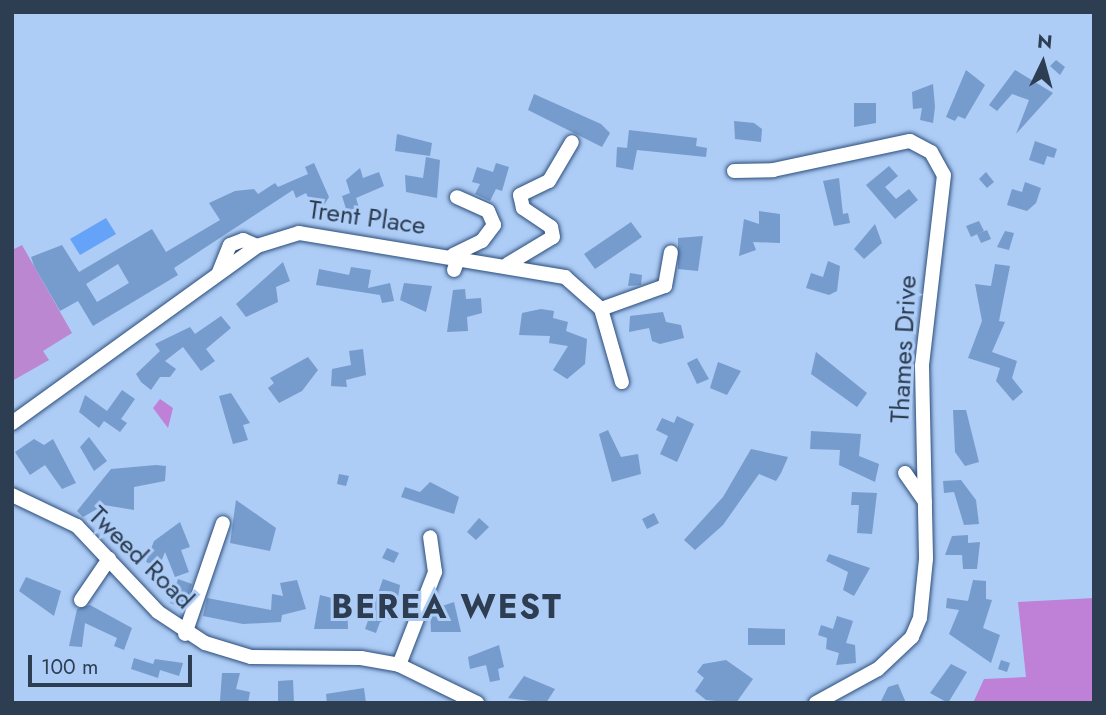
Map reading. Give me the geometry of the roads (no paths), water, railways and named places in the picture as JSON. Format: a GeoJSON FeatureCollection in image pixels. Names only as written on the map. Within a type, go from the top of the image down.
{"type":"FeatureCollection","features":[{"type":"Feature","properties":{"kind":"street","name":"Thames Drive"},"geometry":{"type":"LineString","coordinates":[[734,171],[773,170],[910,141],[939,163],[944,187],[922,366],[926,504],[925,593],[912,638],[878,669],[816,703]]}},
{"type":"Feature","properties":{"kind":"street"},"geometry":{"type":"LineString","coordinates":[[508,264],[553,237],[551,227],[523,208],[520,195],[549,181],[572,142]]}},
{"type":"Feature","properties":{"kind":"street"},"geometry":{"type":"LineString","coordinates":[[455,260],[482,241],[494,225],[488,211],[457,197]]}},
{"type":"Feature","properties":{"kind":"street","name":"Trent Place"},"geometry":{"type":"LineString","coordinates":[[12,423],[219,272],[257,246],[284,234],[312,233],[455,260],[508,264],[565,277],[601,309]]}},
{"type":"Feature","properties":{"kind":"street"},"geometry":{"type":"LineString","coordinates":[[622,382],[601,309],[665,286],[671,253]]}},
{"type":"Feature","properties":{"kind":"street"},"geometry":{"type":"LineString","coordinates":[[905,473],[926,504]]}},
{"type":"Feature","properties":{"kind":"street","name":"Tweed Road"},"geometry":{"type":"LineString","coordinates":[[12,495],[76,526],[185,634],[251,657],[361,658],[400,665],[477,703]]}},
{"type":"Feature","properties":{"kind":"street"},"geometry":{"type":"LineString","coordinates":[[185,634],[223,523]]}},
{"type":"Feature","properties":{"kind":"street"},"geometry":{"type":"LineString","coordinates":[[400,665],[436,572],[430,537]]}},
{"type":"Feature","properties":{"kind":"street"},"geometry":{"type":"LineString","coordinates":[[81,600],[109,559]]}},
{"type":"Feature","properties":{"kind":"water"},"geometry":{"type":"Polygon","coordinates":[[[106,218],[116,234],[80,255],[70,239],[106,218]]]}},
{"type":"Feature","properties":{"kind":"district","name":"BEREA WEST"},"geometry":{"type":"Point","coordinates":[447,607]}}]}
